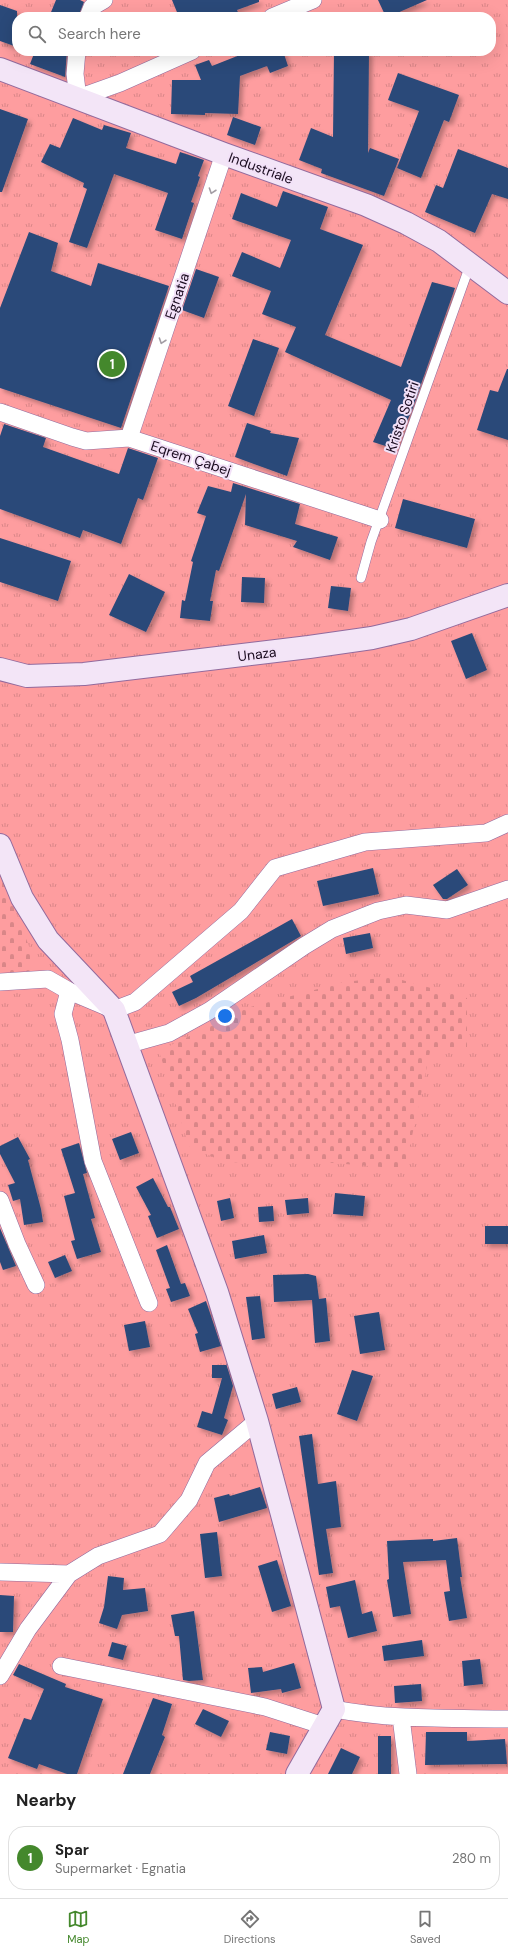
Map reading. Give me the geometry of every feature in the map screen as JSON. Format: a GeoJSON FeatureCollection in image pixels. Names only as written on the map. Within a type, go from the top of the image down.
{"type":"FeatureCollection","features":[{"type":"Feature","properties":{"kind":"main road","name":"Industriale"},"geometry":{"type":"LineString","coordinates":[[0,69],[224,154],[366,205],[406,223],[439,241],[508,293]]}},
{"type":"Feature","properties":{"kind":"main road","name":"Unaza"},"geometry":{"type":"LineString","coordinates":[[0,669],[27,676],[84,674],[372,638],[411,629],[508,595]]}},
{"type":"Feature","properties":{"kind":"main road"},"geometry":{"type":"LineString","coordinates":[[0,845],[22,898],[48,940],[114,1010],[217,1292],[257,1421],[329,1717],[297,1774]]}},
{"type":"Feature","properties":{"kind":"street"},"geometry":{"type":"LineString","coordinates":[[284,12],[313,0]]}},
{"type":"Feature","properties":{"kind":"street"},"geometry":{"type":"LineString","coordinates":[[77,56],[75,74],[78,98],[180,56]]}},
{"type":"Feature","properties":{"kind":"street","name":"Egnatia"},"geometry":{"type":"LineString","coordinates":[[129,438],[224,154]]}},
{"type":"Feature","properties":{"kind":"street","name":"Eqrem Çabej"},"geometry":{"type":"LineString","coordinates":[[0,412],[72,437],[86,440],[129,438],[380,520]]}},
{"type":"Feature","properties":{"kind":"street"},"geometry":{"type":"LineString","coordinates":[[0,982],[48,979],[69,991],[114,1010],[135,1002],[241,911],[275,868],[365,842],[486,833],[508,823]]}},
{"type":"Feature","properties":{"kind":"street"},"geometry":{"type":"LineString","coordinates":[[126,1045],[169,1033],[209,1011],[304,946],[332,929],[378,911],[406,905],[447,910],[508,889]]}},
{"type":"Feature","properties":{"kind":"street"},"geometry":{"type":"LineString","coordinates":[[69,991],[63,1014],[70,1040],[93,1161],[149,1303]]}},
{"type":"Feature","properties":{"kind":"street"},"geometry":{"type":"LineString","coordinates":[[0,1200],[17,1244],[36,1285]]}},
{"type":"Feature","properties":{"kind":"street"},"geometry":{"type":"LineString","coordinates":[[0,1676],[28,1629],[69,1574],[98,1556],[160,1534],[189,1500],[207,1464],[257,1421]]}},
{"type":"Feature","properties":{"kind":"street"},"geometry":{"type":"LineString","coordinates":[[0,1572],[69,1574]]}},
{"type":"Feature","properties":{"kind":"street"},"geometry":{"type":"LineString","coordinates":[[61,1666],[265,1707],[329,1717],[362,1714],[401,1717],[508,1719]]}},
{"type":"Feature","properties":{"kind":"street"},"geometry":{"type":"LineString","coordinates":[[401,1717],[408,1774]]}},
{"type":"Feature","properties":{"kind":"lane","name":"Kristo Sotiri"},"geometry":{"type":"LineString","coordinates":[[361,578],[371,542],[470,265]]}},
{"type":"Feature","properties":{"kind":"green space"},"geometry":{"type":"Polygon","coordinates":[[[0,0],[508,0],[508,1774],[0,1774],[0,0]]]}},
{"type":"Feature","properties":{"kind":"green space"},"geometry":{"type":"Polygon","coordinates":[[[0,872],[32,954],[35,973],[0,982],[0,872]]]}},
{"type":"Feature","properties":{"kind":"green space"},"geometry":{"type":"Polygon","coordinates":[[[391,977],[467,998],[467,1050],[431,1047],[405,1169],[285,1159],[226,1163],[189,1146],[159,1051],[247,1008],[344,982],[391,977]]]}},
{"type":"Feature","properties":{"kind":"building"},"geometry":{"type":"Polygon","coordinates":[[[56,0],[80,0],[84,2],[80,12],[51,12],[56,0]]]}},
{"type":"Feature","properties":{"kind":"building"},"geometry":{"type":"Polygon","coordinates":[[[172,0],[259,0],[259,2],[237,10],[238,12],[177,12],[172,0]]]}},
{"type":"Feature","properties":{"kind":"building"},"geometry":{"type":"Polygon","coordinates":[[[378,0],[427,0],[399,12],[384,12],[378,0]]]}},
{"type":"Feature","properties":{"kind":"building"},"geometry":{"type":"Polygon","coordinates":[[[0,5],[17,12],[12,12],[12,45],[0,41],[0,5]]]}},
{"type":"Feature","properties":{"kind":"building"},"geometry":{"type":"Polygon","coordinates":[[[33,56],[67,56],[65,77],[30,64],[33,56]]]}},
{"type":"Feature","properties":{"kind":"building"},"geometry":{"type":"Polygon","coordinates":[[[237,56],[285,56],[288,66],[270,73],[267,66],[240,76],[238,114],[171,114],[172,80],[201,80],[195,65],[209,60],[212,66],[237,56]]]}},
{"type":"Feature","properties":{"kind":"building"},"geometry":{"type":"Polygon","coordinates":[[[334,56],[369,56],[368,153],[370,148],[399,159],[384,196],[321,173],[322,169],[299,160],[311,128],[333,137],[334,56]]]}},
{"type":"Feature","properties":{"kind":"building"},"geometry":{"type":"Polygon","coordinates":[[[398,73],[459,95],[449,122],[444,120],[421,178],[397,168],[419,111],[388,100],[398,73]]]}},
{"type":"Feature","properties":{"kind":"building"},"geometry":{"type":"Polygon","coordinates":[[[0,109],[28,119],[2,192],[0,192],[0,109]]]}},
{"type":"Feature","properties":{"kind":"building"},"geometry":{"type":"Polygon","coordinates":[[[233,117],[261,127],[255,145],[227,135],[233,117]]]}},
{"type":"Feature","properties":{"kind":"building"},"geometry":{"type":"Polygon","coordinates":[[[73,118],[102,130],[104,125],[131,133],[126,148],[176,164],[180,152],[204,160],[198,176],[200,177],[191,202],[194,203],[182,239],[155,230],[168,193],[114,174],[87,248],[69,242],[87,189],[83,187],[84,183],[41,162],[50,144],[60,148],[73,118]]]}},
{"type":"Feature","properties":{"kind":"building"},"geometry":{"type":"Polygon","coordinates":[[[458,149],[508,168],[508,199],[492,194],[475,233],[425,212],[436,185],[443,188],[458,149]]]}},
{"type":"Feature","properties":{"kind":"building"},"geometry":{"type":"Polygon","coordinates":[[[283,191],[328,207],[320,229],[363,245],[325,335],[401,367],[432,282],[455,288],[412,410],[395,449],[373,442],[391,400],[285,352],[296,327],[262,314],[271,291],[232,276],[242,252],[280,268],[291,240],[232,219],[241,193],[277,207],[283,191]]]}},
{"type":"Feature","properties":{"kind":"building"},"geometry":{"type":"Polygon","coordinates":[[[29,232],[58,243],[51,271],[91,286],[98,263],[169,286],[121,428],[0,388],[0,308],[29,232]]]}},
{"type":"Feature","properties":{"kind":"building"},"geometry":{"type":"Polygon","coordinates":[[[196,269],[219,277],[204,318],[182,310],[196,269]]]}},
{"type":"Feature","properties":{"kind":"building"},"geometry":{"type":"Polygon","coordinates":[[[253,339],[279,348],[254,416],[228,406],[253,339]]]}},
{"type":"Feature","properties":{"kind":"building"},"geometry":{"type":"Polygon","coordinates":[[[507,369],[508,440],[477,430],[490,390],[498,392],[507,369]]]}},
{"type":"Feature","properties":{"kind":"building"},"geometry":{"type":"Polygon","coordinates":[[[247,423],[271,431],[270,433],[299,438],[287,476],[235,457],[247,423]]]}},
{"type":"Feature","properties":{"kind":"building"},"geometry":{"type":"Polygon","coordinates":[[[4,424],[46,438],[43,447],[119,474],[128,448],[158,458],[143,500],[138,498],[121,544],[83,530],[80,538],[0,509],[0,436],[4,424]]]}},
{"type":"Feature","properties":{"kind":"building"},"geometry":{"type":"Polygon","coordinates":[[[233,483],[300,504],[295,524],[338,537],[330,560],[293,547],[297,541],[245,525],[246,494],[219,571],[216,570],[210,601],[213,601],[210,621],[180,618],[182,600],[185,601],[193,562],[191,561],[206,516],[197,513],[208,486],[231,492],[233,483]]]}},
{"type":"Feature","properties":{"kind":"building"},"geometry":{"type":"Polygon","coordinates":[[[403,499],[475,519],[467,548],[395,528],[403,499]]]}},
{"type":"Feature","properties":{"kind":"building"},"geometry":{"type":"Polygon","coordinates":[[[0,538],[71,561],[58,601],[0,582],[0,538]]]}},
{"type":"Feature","properties":{"kind":"building"},"geometry":{"type":"Polygon","coordinates":[[[129,574],[165,592],[146,632],[109,615],[129,574]]]}},
{"type":"Feature","properties":{"kind":"building"},"geometry":{"type":"Polygon","coordinates":[[[242,577],[265,578],[264,603],[241,602],[242,577]]]}},
{"type":"Feature","properties":{"kind":"building"},"geometry":{"type":"Polygon","coordinates":[[[331,586],[351,588],[348,611],[328,608],[331,586]]]}},
{"type":"Feature","properties":{"kind":"building"},"geometry":{"type":"Polygon","coordinates":[[[472,633],[487,670],[466,679],[451,641],[472,633]]]}},
{"type":"Feature","properties":{"kind":"building"},"geometry":{"type":"Polygon","coordinates":[[[373,868],[379,894],[323,906],[317,881],[373,868]]]}},
{"type":"Feature","properties":{"kind":"building"},"geometry":{"type":"Polygon","coordinates":[[[457,869],[468,885],[447,899],[443,899],[433,885],[457,869]]]}},
{"type":"Feature","properties":{"kind":"building"},"geometry":{"type":"Polygon","coordinates":[[[292,919],[301,936],[196,998],[179,1006],[172,992],[193,982],[190,976],[292,919]]]}},
{"type":"Feature","properties":{"kind":"building"},"geometry":{"type":"Polygon","coordinates":[[[370,933],[373,948],[346,954],[343,938],[370,933]]]}},
{"type":"Feature","properties":{"kind":"building"},"geometry":{"type":"Polygon","coordinates":[[[131,1132],[139,1153],[120,1160],[112,1139],[131,1132]]]}},
{"type":"Feature","properties":{"kind":"building"},"geometry":{"type":"Polygon","coordinates":[[[18,1137],[30,1159],[28,1160],[43,1222],[24,1225],[20,1199],[13,1201],[8,1185],[15,1183],[0,1154],[0,1146],[18,1137]]]}},
{"type":"Feature","properties":{"kind":"building"},"geometry":{"type":"Polygon","coordinates":[[[79,1143],[87,1173],[83,1174],[95,1218],[91,1219],[101,1252],[77,1259],[71,1241],[75,1240],[64,1196],[75,1193],[61,1149],[79,1143]]]}},
{"type":"Feature","properties":{"kind":"building"},"geometry":{"type":"Polygon","coordinates":[[[153,1178],[168,1207],[170,1207],[179,1229],[157,1238],[148,1216],[151,1215],[136,1187],[153,1178]]]}},
{"type":"Feature","properties":{"kind":"building"},"geometry":{"type":"Polygon","coordinates":[[[335,1193],[365,1196],[363,1216],[333,1214],[335,1193]]]}},
{"type":"Feature","properties":{"kind":"building"},"geometry":{"type":"Polygon","coordinates":[[[230,1198],[234,1218],[221,1221],[217,1201],[230,1198]]]}},
{"type":"Feature","properties":{"kind":"building"},"geometry":{"type":"Polygon","coordinates":[[[308,1198],[309,1213],[287,1215],[285,1200],[308,1198]]]}},
{"type":"Feature","properties":{"kind":"building"},"geometry":{"type":"Polygon","coordinates":[[[273,1206],[274,1221],[259,1222],[258,1207],[273,1206]]]}},
{"type":"Feature","properties":{"kind":"building"},"geometry":{"type":"Polygon","coordinates":[[[485,1226],[508,1226],[508,1244],[485,1244],[485,1226]]]}},
{"type":"Feature","properties":{"kind":"building"},"geometry":{"type":"Polygon","coordinates":[[[0,1228],[16,1266],[3,1270],[0,1262],[0,1228]]]}},
{"type":"Feature","properties":{"kind":"building"},"geometry":{"type":"Polygon","coordinates":[[[264,1235],[267,1253],[235,1259],[232,1241],[264,1235]]]}},
{"type":"Feature","properties":{"kind":"building"},"geometry":{"type":"Polygon","coordinates":[[[167,1245],[181,1284],[185,1283],[190,1296],[171,1302],[166,1289],[170,1288],[156,1250],[167,1245]]]}},
{"type":"Feature","properties":{"kind":"building"},"geometry":{"type":"Polygon","coordinates":[[[65,1255],[72,1271],[55,1278],[48,1262],[65,1255]]]}},
{"type":"Feature","properties":{"kind":"building"},"geometry":{"type":"Polygon","coordinates":[[[308,1274],[316,1276],[319,1299],[326,1298],[330,1341],[315,1343],[312,1300],[274,1302],[273,1275],[308,1274]]]}},
{"type":"Feature","properties":{"kind":"building"},"geometry":{"type":"Polygon","coordinates":[[[260,1296],[265,1338],[252,1340],[246,1297],[260,1296]]]}},
{"type":"Feature","properties":{"kind":"building"},"geometry":{"type":"Polygon","coordinates":[[[206,1301],[221,1346],[200,1352],[195,1334],[198,1333],[188,1309],[206,1301]]]}},
{"type":"Feature","properties":{"kind":"building"},"geometry":{"type":"Polygon","coordinates":[[[379,1312],[385,1350],[360,1354],[354,1316],[379,1312]]]}},
{"type":"Feature","properties":{"kind":"building"},"geometry":{"type":"Polygon","coordinates":[[[145,1321],[150,1347],[129,1351],[124,1325],[145,1321]]]}},
{"type":"Feature","properties":{"kind":"building"},"geometry":{"type":"Polygon","coordinates":[[[226,1363],[233,1386],[224,1418],[228,1420],[222,1435],[197,1427],[202,1411],[212,1414],[222,1378],[212,1378],[212,1365],[226,1365],[226,1363]]]}},
{"type":"Feature","properties":{"kind":"building"},"geometry":{"type":"Polygon","coordinates":[[[352,1370],[373,1376],[357,1421],[337,1414],[352,1370]]]}},
{"type":"Feature","properties":{"kind":"building"},"geometry":{"type":"Polygon","coordinates":[[[297,1387],[301,1402],[276,1409],[272,1394],[297,1387]]]}},
{"type":"Feature","properties":{"kind":"building"},"geometry":{"type":"Polygon","coordinates":[[[312,1434],[318,1484],[336,1481],[341,1527],[326,1529],[333,1573],[319,1575],[299,1436],[312,1434]]]}},
{"type":"Feature","properties":{"kind":"building"},"geometry":{"type":"Polygon","coordinates":[[[260,1487],[267,1508],[219,1522],[214,1498],[229,1494],[230,1496],[260,1487]]]}},
{"type":"Feature","properties":{"kind":"building"},"geometry":{"type":"Polygon","coordinates":[[[217,1532],[222,1576],[205,1578],[200,1534],[217,1532]]]}},
{"type":"Feature","properties":{"kind":"building"},"geometry":{"type":"Polygon","coordinates":[[[457,1538],[462,1577],[460,1577],[467,1618],[449,1621],[444,1592],[450,1591],[446,1560],[403,1562],[411,1614],[393,1617],[387,1580],[389,1579],[387,1541],[433,1539],[433,1541],[457,1538]]]}},
{"type":"Feature","properties":{"kind":"building"},"geometry":{"type":"Polygon","coordinates":[[[277,1560],[291,1606],[272,1612],[258,1566],[277,1560]]]}},
{"type":"Feature","properties":{"kind":"building"},"geometry":{"type":"Polygon","coordinates":[[[108,1576],[124,1578],[123,1590],[145,1588],[148,1611],[122,1615],[117,1629],[99,1623],[104,1607],[108,1576]]]}},
{"type":"Feature","properties":{"kind":"building"},"geometry":{"type":"Polygon","coordinates":[[[355,1580],[362,1614],[372,1611],[377,1631],[348,1638],[340,1606],[330,1608],[326,1587],[355,1580]]]}},
{"type":"Feature","properties":{"kind":"building"},"geometry":{"type":"Polygon","coordinates":[[[0,1595],[14,1596],[13,1632],[0,1632],[0,1595]]]}},
{"type":"Feature","properties":{"kind":"building"},"geometry":{"type":"Polygon","coordinates":[[[194,1611],[203,1680],[189,1681],[183,1680],[179,1636],[175,1636],[171,1615],[194,1611]]]}},
{"type":"Feature","properties":{"kind":"building"},"geometry":{"type":"Polygon","coordinates":[[[422,1640],[424,1656],[384,1661],[382,1646],[422,1640]]]}},
{"type":"Feature","properties":{"kind":"building"},"geometry":{"type":"Polygon","coordinates":[[[112,1642],[127,1646],[123,1660],[108,1656],[112,1642]]]}},
{"type":"Feature","properties":{"kind":"building"},"geometry":{"type":"Polygon","coordinates":[[[480,1659],[483,1684],[464,1686],[462,1661],[480,1659]]]}},
{"type":"Feature","properties":{"kind":"building"},"geometry":{"type":"Polygon","coordinates":[[[294,1663],[301,1688],[282,1693],[281,1689],[251,1693],[248,1668],[262,1667],[263,1672],[294,1663]]]}},
{"type":"Feature","properties":{"kind":"building"},"geometry":{"type":"Polygon","coordinates":[[[19,1664],[66,1684],[65,1687],[103,1699],[77,1774],[67,1774],[39,1764],[37,1769],[8,1758],[24,1718],[31,1720],[44,1689],[13,1675],[19,1664]]]}},
{"type":"Feature","properties":{"kind":"building"},"geometry":{"type":"Polygon","coordinates":[[[421,1684],[422,1701],[395,1703],[394,1686],[421,1684]]]}},
{"type":"Feature","properties":{"kind":"building"},"geometry":{"type":"Polygon","coordinates":[[[153,1698],[172,1704],[162,1735],[165,1737],[150,1774],[123,1774],[153,1698]]]}},
{"type":"Feature","properties":{"kind":"building"},"geometry":{"type":"Polygon","coordinates":[[[203,1709],[229,1721],[221,1737],[195,1724],[203,1709]]]}},
{"type":"Feature","properties":{"kind":"building"},"geometry":{"type":"Polygon","coordinates":[[[270,1732],[290,1736],[287,1754],[266,1750],[270,1732]]]}},
{"type":"Feature","properties":{"kind":"building"},"geometry":{"type":"Polygon","coordinates":[[[426,1732],[467,1732],[467,1741],[505,1739],[507,1764],[425,1765],[426,1732]]]}},
{"type":"Feature","properties":{"kind":"building"},"geometry":{"type":"Polygon","coordinates":[[[378,1736],[391,1736],[391,1774],[378,1774],[378,1736]]]}},
{"type":"Feature","properties":{"kind":"building"},"geometry":{"type":"Polygon","coordinates":[[[341,1748],[360,1757],[352,1774],[328,1774],[341,1748]]]}},
{"type":"Feature","properties":{"kind":"place","name":"Spar"},"geometry":{"type":"Point","coordinates":[112,364]}}]}
